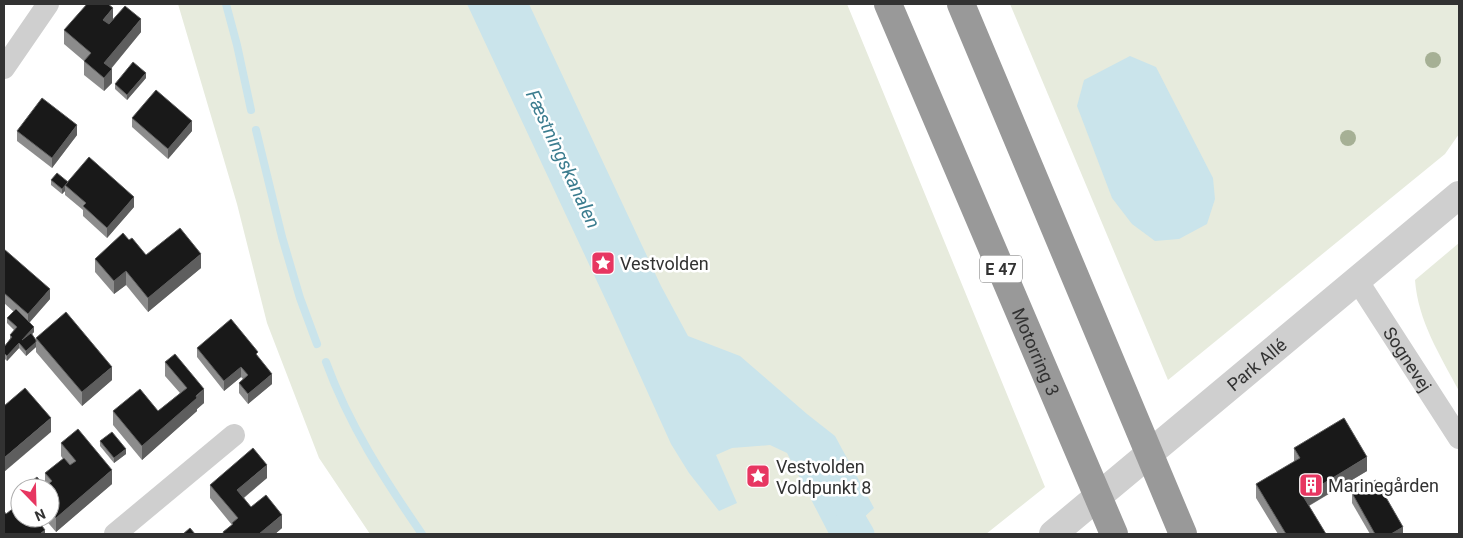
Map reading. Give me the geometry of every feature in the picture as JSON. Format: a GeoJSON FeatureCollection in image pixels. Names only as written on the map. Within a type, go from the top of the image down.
{"type":"FeatureCollection","features":[{"type":"Feature","properties":{"kind":"highway","name":"Motorring 3"},"geometry":{"type":"LineString","coordinates":[[888,4],[1114,534]]}},
{"type":"Feature","properties":{"kind":"highway"},"geometry":{"type":"LineString","coordinates":[[961,4],[1183,534]]}},
{"type":"Feature","properties":{"kind":"street"},"geometry":{"type":"LineString","coordinates":[[4,68],[48,4]]}},
{"type":"Feature","properties":{"kind":"street","name":"Park Allé"},"geometry":{"type":"LineString","coordinates":[[1053,534],[1459,195]]}},
{"type":"Feature","properties":{"kind":"street","name":"Sognevej"},"geometry":{"type":"LineString","coordinates":[[1357,280],[1459,438]]}},
{"type":"Feature","properties":{"kind":"street"},"geometry":{"type":"LineString","coordinates":[[115,534],[234,435]]}},
{"type":"Feature","properties":{"kind":"shaded area","name":"Vestvolden"},"geometry":{"type":"Polygon","coordinates":[[[178,4],[847,4],[1045,487],[986,534],[370,534],[319,458],[267,323],[237,204],[178,4]]]}},
{"type":"Feature","properties":{"kind":"shaded area"},"geometry":{"type":"Polygon","coordinates":[[[1010,4],[1459,4],[1459,134],[1445,154],[1168,380],[1010,4]]]}},
{"type":"Feature","properties":{"kind":"shaded area"},"geometry":{"type":"Polygon","coordinates":[[[1459,243],[1459,391],[1425,324],[1420,310],[1415,280],[1459,243]]]}},
{"type":"Feature","properties":{"kind":"water"},"geometry":{"type":"Polygon","coordinates":[[[467,4],[529,4],[661,286],[688,336],[740,356],[835,436],[874,508],[846,534],[829,534],[787,453],[770,445],[732,448],[716,455],[737,503],[719,511],[689,473],[671,444],[467,4]]]}},
{"type":"Feature","properties":{"kind":"water"},"geometry":{"type":"Polygon","coordinates":[[[1130,56],[1156,67],[1213,178],[1215,199],[1207,224],[1179,239],[1155,241],[1132,224],[1112,198],[1077,106],[1084,80],[1130,56]]]}},
{"type":"Feature","properties":{"kind":"building"},"geometry":{"type":"Polygon","coordinates":[[[87,4],[108,4],[113,8],[103,20],[109,24],[125,6],[141,19],[104,63],[112,69],[104,78],[84,61],[91,53],[64,30],[87,4]]]}},
{"type":"Feature","properties":{"kind":"building"},"geometry":{"type":"Polygon","coordinates":[[[133,62],[146,73],[127,95],[115,84],[133,62]]]}},
{"type":"Feature","properties":{"kind":"building"},"geometry":{"type":"Polygon","coordinates":[[[156,90],[192,121],[168,149],[132,118],[156,90]]]}},
{"type":"Feature","properties":{"kind":"building"},"geometry":{"type":"Polygon","coordinates":[[[42,98],[77,125],[52,158],[17,131],[42,98]]]}},
{"type":"Feature","properties":{"kind":"building"},"geometry":{"type":"Polygon","coordinates":[[[89,157],[134,197],[107,228],[83,206],[86,203],[65,185],[89,157]]]}},
{"type":"Feature","properties":{"kind":"building"},"geometry":{"type":"Polygon","coordinates":[[[57,173],[68,182],[62,189],[51,180],[57,173]]]}},
{"type":"Feature","properties":{"kind":"building"},"geometry":{"type":"Polygon","coordinates":[[[180,228],[201,254],[148,298],[126,271],[114,281],[95,259],[123,233],[129,240],[132,238],[146,255],[180,228]]]}},
{"type":"Feature","properties":{"kind":"building"},"geometry":{"type":"Polygon","coordinates":[[[4,249],[50,289],[28,314],[4,293],[4,249]]]}},
{"type":"Feature","properties":{"kind":"building"},"geometry":{"type":"Polygon","coordinates":[[[16,309],[34,327],[22,340],[31,333],[36,342],[26,351],[19,343],[7,356],[4,353],[4,347],[12,337],[10,335],[17,327],[7,318],[16,309]]]}},
{"type":"Feature","properties":{"kind":"building"},"geometry":{"type":"Polygon","coordinates":[[[66,312],[112,367],[82,392],[36,338],[66,312]]]}},
{"type":"Feature","properties":{"kind":"building"},"geometry":{"type":"Polygon","coordinates":[[[231,319],[258,352],[256,354],[272,374],[248,394],[239,383],[248,375],[241,367],[224,381],[197,348],[231,319]]]}},
{"type":"Feature","properties":{"kind":"building"},"geometry":{"type":"Polygon","coordinates":[[[175,354],[204,389],[196,396],[197,398],[142,446],[113,411],[140,389],[158,411],[187,388],[165,362],[175,354]]]}},
{"type":"Feature","properties":{"kind":"building"},"geometry":{"type":"Polygon","coordinates":[[[25,388],[51,418],[4,458],[4,406],[25,388]]]}},
{"type":"Feature","properties":{"kind":"building","name":"Marinegården"},"geometry":{"type":"Polygon","coordinates":[[[1344,418],[1367,457],[1303,496],[1326,534],[1286,534],[1256,484],[1300,458],[1294,448],[1344,418]]]}},
{"type":"Feature","properties":{"kind":"building"},"geometry":{"type":"Polygon","coordinates":[[[78,429],[112,470],[60,515],[60,478],[49,478],[45,473],[64,458],[70,465],[76,461],[61,443],[78,429]]]}},
{"type":"Feature","properties":{"kind":"building"},"geometry":{"type":"Polygon","coordinates":[[[112,432],[126,449],[114,458],[100,441],[112,432]]]}},
{"type":"Feature","properties":{"kind":"building"},"geometry":{"type":"Polygon","coordinates":[[[253,448],[267,465],[237,490],[251,507],[266,495],[282,515],[259,534],[224,534],[223,532],[238,518],[210,485],[253,448]]]}},
{"type":"Feature","properties":{"kind":"building"},"geometry":{"type":"Polygon","coordinates":[[[1376,480],[1403,527],[1391,534],[1375,534],[1352,493],[1376,480]]]}},
{"type":"Feature","properties":{"kind":"building"},"geometry":{"type":"Polygon","coordinates":[[[4,511],[6,514],[10,511],[10,528],[44,528],[45,530],[40,534],[4,534],[4,511]]]}},
{"type":"Feature","properties":{"kind":"building"},"geometry":{"type":"Polygon","coordinates":[[[190,528],[195,534],[183,534],[190,528]]]}},
{"type":"Feature","properties":{"kind":"waterway"},"geometry":{"type":"LineString","coordinates":[[226,4],[251,110]]}},
{"type":"Feature","properties":{"kind":"waterway"},"geometry":{"type":"LineString","coordinates":[[256,130],[282,237],[300,298],[317,344]]}},
{"type":"Feature","properties":{"kind":"waterway"},"geometry":{"type":"LineString","coordinates":[[326,362],[356,430],[394,493],[422,534]]}},
{"type":"Feature","properties":{"kind":"waterway","name":"Fæstningskanalen"},"geometry":{"type":"LineString","coordinates":[[839,495],[862,534]]}},
{"type":"Feature","properties":{"kind":"place","name":"Vestvolden"},"geometry":{"type":"Point","coordinates":[603,263]}},
{"type":"Feature","properties":{"kind":"place","name":"Vestvolden Voldpunkt 8"},"geometry":{"type":"Point","coordinates":[758,476]}},
{"type":"Feature","properties":{"kind":"place","name":"Marinegården"},"geometry":{"type":"Point","coordinates":[1311,485]}}]}
